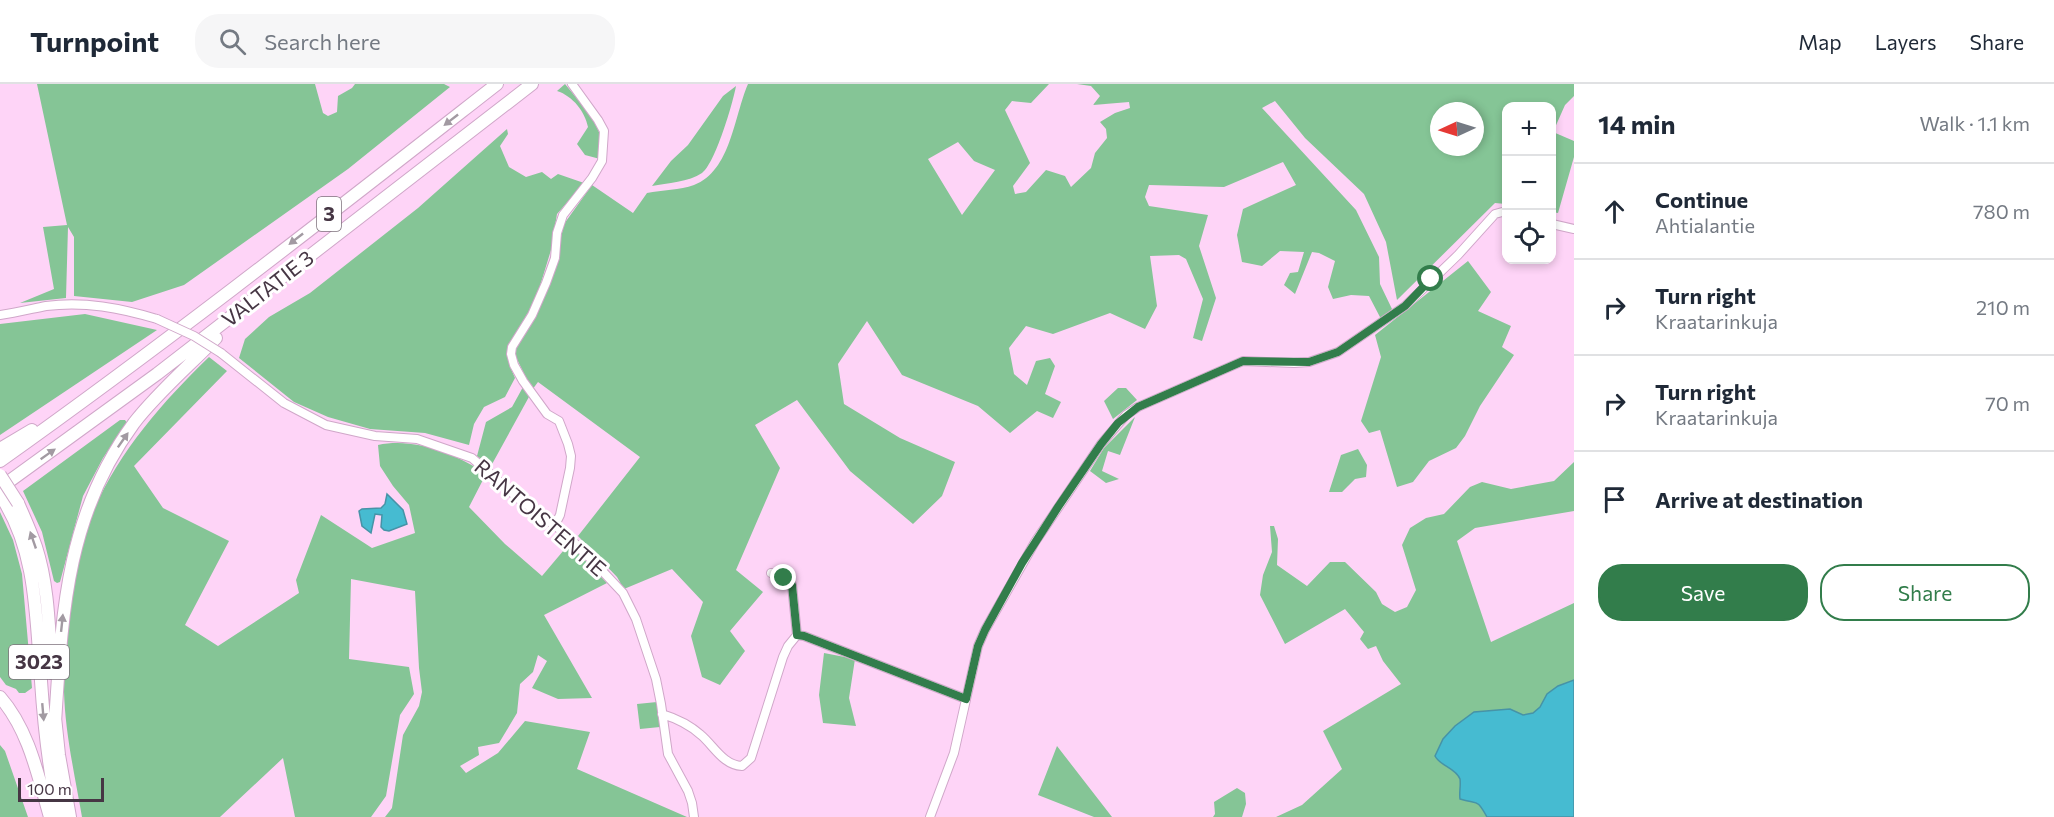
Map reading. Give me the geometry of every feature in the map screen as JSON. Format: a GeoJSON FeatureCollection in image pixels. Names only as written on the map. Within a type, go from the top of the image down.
{"type":"FeatureCollection","features":[{"type":"Feature","properties":{"kind":"highway","name":"VALTATIE 3"},"geometry":{"type":"LineString","coordinates":[[0,461],[83,402],[497,84]]}},
{"type":"Feature","properties":{"kind":"highway","name":"VALTATIE 3"},"geometry":{"type":"LineString","coordinates":[[0,488],[63,444],[252,301],[532,84]]}},
{"type":"Feature","properties":{"kind":"highway"},"geometry":{"type":"LineString","coordinates":[[56,723],[60,638],[68,581],[75,548],[93,497],[117,448],[135,422],[252,301]]}},
{"type":"Feature","properties":{"kind":"highway"},"geometry":{"type":"LineString","coordinates":[[0,449],[83,402]]}},
{"type":"Feature","properties":{"kind":"highway"},"geometry":{"type":"LineString","coordinates":[[0,475],[13,507]]}},
{"type":"Feature","properties":{"kind":"highway"},"geometry":{"type":"LineString","coordinates":[[0,495],[13,507]]}},
{"type":"Feature","properties":{"kind":"highway","name":"3023"},"geometry":{"type":"LineString","coordinates":[[13,507],[36,548],[41,570],[48,620],[56,723],[70,817]]}},
{"type":"Feature","properties":{"kind":"highway","name":"3023"},"geometry":{"type":"LineString","coordinates":[[13,507],[31,574],[44,723],[59,817]]}},
{"type":"Feature","properties":{"kind":"highway"},"geometry":{"type":"LineString","coordinates":[[0,697],[14,716],[25,738],[50,817]]}},
{"type":"Feature","properties":{"kind":"street"},"geometry":{"type":"LineString","coordinates":[[555,525],[560,515],[571,456],[559,421],[547,414],[514,365],[512,347],[532,315],[546,283],[555,258],[557,233],[563,214],[592,178],[602,161],[603,131],[598,120],[572,84]]}},
{"type":"Feature","properties":{"kind":"street"},"geometry":{"type":"LineString","coordinates":[[930,817],[954,753],[981,638],[1022,563],[1058,507],[1101,444],[1126,415],[1138,407],[1243,361],[1309,362],[1338,352],[1405,306],[1458,255],[1495,214],[1502,212]]}},
{"type":"Feature","properties":{"kind":"street"},"geometry":{"type":"LineString","coordinates":[[1556,225],[1574,229]]}},
{"type":"Feature","properties":{"kind":"street","name":"RANTOISTENTIE"},"geometry":{"type":"LineString","coordinates":[[0,315],[46,306],[94,305],[118,308],[157,319],[185,331],[221,353],[284,403],[326,425],[375,436],[417,439],[472,458],[519,499],[555,525],[599,567],[628,601],[647,648],[656,679],[668,754],[688,791],[694,817]]}},
{"type":"Feature","properties":{"kind":"street"},"geometry":{"type":"LineString","coordinates":[[662,714],[700,734],[727,762],[742,766],[751,758],[783,657],[797,635],[792,585],[779,575],[771,573]]}},
{"type":"Feature","properties":{"kind":"street"},"geometry":{"type":"LineString","coordinates":[[797,635],[966,699]]}},
{"type":"Feature","properties":{"kind":"green space"},"geometry":{"type":"Polygon","coordinates":[[[37,84],[315,84],[323,113],[328,116],[337,112],[338,96],[355,84],[444,84],[450,87],[348,169],[184,285],[132,302],[74,296],[74,237],[68,227],[66,298],[20,303],[54,289],[43,227],[67,225],[37,84]]]}},
{"type":"Feature","properties":{"kind":"green space"},"geometry":{"type":"Polygon","coordinates":[[[565,84],[592,117],[599,132],[600,159],[585,155],[577,144],[588,127],[577,105],[563,93],[557,91],[565,84]]]}},
{"type":"Feature","properties":{"kind":"green space"},"geometry":{"type":"Polygon","coordinates":[[[748,84],[1049,84],[1031,103],[1012,101],[1005,110],[1030,163],[1013,186],[1015,194],[1026,192],[1046,170],[1065,176],[1071,187],[1091,168],[1095,153],[1107,138],[1106,129],[1100,122],[1115,113],[1130,108],[1129,102],[1093,105],[1100,96],[1091,86],[1077,84],[1574,84],[1574,96],[1565,105],[1556,125],[1556,102],[1502,102],[1502,204],[1495,203],[1397,300],[1386,242],[1364,194],[1305,138],[1275,101],[1262,108],[1356,210],[1379,257],[1380,284],[1392,309],[1381,319],[1369,296],[1351,295],[1333,299],[1328,287],[1335,261],[1319,253],[1312,252],[1295,294],[1284,285],[1290,273],[1298,272],[1304,252],[1280,251],[1262,266],[1242,262],[1237,235],[1243,209],[1296,185],[1283,162],[1224,187],[1149,185],[1145,197],[1149,206],[1208,215],[1199,246],[1216,298],[1202,341],[1193,338],[1203,299],[1186,259],[1179,255],[1150,256],[1157,306],[1145,329],[1110,313],[1053,334],[1026,326],[1009,348],[1014,374],[1027,385],[1036,361],[1050,358],[1055,366],[1045,394],[1061,402],[1053,418],[1037,411],[1010,433],[978,406],[902,375],[867,321],[838,364],[844,404],[900,438],[955,462],[942,496],[913,524],[850,471],[797,400],[755,425],[780,468],[736,570],[763,592],[730,631],[745,651],[720,685],[702,677],[691,636],[703,602],[672,569],[624,589],[617,577],[578,536],[640,457],[538,382],[532,390],[515,355],[517,345],[559,246],[564,224],[592,185],[633,213],[647,193],[689,187],[706,178],[716,168],[730,141],[748,84]],[[958,142],[928,159],[962,215],[995,170],[974,161],[958,142]]]}},
{"type":"Feature","properties":{"kind":"green space"},"geometry":{"type":"Polygon","coordinates":[[[736,86],[723,132],[712,158],[702,173],[678,182],[652,186],[671,161],[688,145],[723,96],[736,86]]]}},
{"type":"Feature","properties":{"kind":"green space"},"geometry":{"type":"Polygon","coordinates":[[[507,129],[508,134],[500,146],[509,167],[526,177],[542,172],[551,179],[558,174],[584,183],[557,214],[551,250],[536,299],[508,347],[509,364],[515,378],[505,397],[484,407],[474,424],[469,445],[425,433],[370,429],[328,417],[294,402],[239,358],[245,339],[269,317],[310,293],[418,208],[507,129]]]}},
{"type":"Feature","properties":{"kind":"green space"},"geometry":{"type":"Polygon","coordinates":[[[1556,133],[1574,141],[1574,157],[1558,213],[1556,213],[1556,133]]]}},
{"type":"Feature","properties":{"kind":"green space"},"geometry":{"type":"Polygon","coordinates":[[[1468,261],[1491,292],[1478,311],[1511,326],[1502,347],[1514,355],[1480,406],[1465,436],[1456,448],[1429,461],[1413,482],[1397,487],[1380,430],[1369,433],[1361,421],[1381,357],[1375,335],[1468,261]]]}},
{"type":"Feature","properties":{"kind":"green space"},"geometry":{"type":"Polygon","coordinates":[[[85,314],[157,330],[0,435],[0,324],[85,314]]]}},
{"type":"Feature","properties":{"kind":"green space"},"geometry":{"type":"Polygon","coordinates":[[[209,357],[227,371],[134,466],[163,508],[229,541],[185,625],[218,646],[299,593],[296,580],[321,515],[372,548],[415,533],[409,505],[380,466],[378,445],[406,443],[449,454],[486,474],[469,507],[505,544],[542,576],[569,544],[607,583],[544,615],[592,698],[558,699],[532,688],[547,661],[538,655],[533,672],[520,684],[517,713],[499,743],[478,747],[479,755],[460,766],[466,773],[498,753],[525,721],[590,732],[577,769],[687,817],[385,817],[392,808],[403,735],[419,706],[422,692],[415,591],[351,579],[349,659],[409,667],[414,694],[400,715],[386,796],[371,817],[295,817],[283,758],[220,817],[82,817],[68,739],[64,691],[73,586],[84,538],[95,508],[126,453],[165,403],[209,357]]]}},
{"type":"Feature","properties":{"kind":"green space"},"geometry":{"type":"Polygon","coordinates":[[[523,387],[530,395],[491,466],[477,456],[486,422],[512,407],[523,387]]]}},
{"type":"Feature","properties":{"kind":"green space"},"geometry":{"type":"Polygon","coordinates":[[[1118,388],[1126,388],[1137,400],[1113,419],[1104,401],[1118,388]]]}},
{"type":"Feature","properties":{"kind":"green space"},"geometry":{"type":"Polygon","coordinates":[[[1135,417],[1120,455],[1108,451],[1102,471],[1119,479],[1106,483],[1090,471],[1104,448],[1135,417]]]}},
{"type":"Feature","properties":{"kind":"green space"},"geometry":{"type":"Polygon","coordinates":[[[120,420],[125,420],[127,423],[103,458],[83,496],[60,582],[57,583],[54,581],[42,532],[23,491],[120,420]]]}},
{"type":"Feature","properties":{"kind":"green space"},"geometry":{"type":"Polygon","coordinates":[[[1358,449],[1367,465],[1366,477],[1355,479],[1342,492],[1329,492],[1341,455],[1358,449]]]}},
{"type":"Feature","properties":{"kind":"green space"},"geometry":{"type":"Polygon","coordinates":[[[1574,462],[1574,511],[1475,528],[1457,541],[1491,642],[1574,603],[1574,817],[1276,817],[1302,805],[1342,769],[1323,731],[1401,684],[1383,661],[1376,646],[1368,649],[1360,639],[1364,632],[1345,609],[1285,644],[1260,595],[1263,575],[1272,552],[1270,526],[1274,526],[1278,539],[1277,565],[1307,586],[1330,562],[1345,562],[1376,592],[1382,604],[1395,612],[1407,607],[1416,590],[1402,545],[1410,528],[1426,518],[1444,514],[1470,487],[1482,482],[1511,489],[1554,481],[1574,462]]]}},
{"type":"Feature","properties":{"kind":"green space"},"geometry":{"type":"Polygon","coordinates":[[[0,512],[13,540],[22,574],[32,688],[25,693],[19,693],[16,689],[6,685],[0,677],[0,512]]]}},
{"type":"Feature","properties":{"kind":"green space"},"geometry":{"type":"Polygon","coordinates":[[[824,653],[855,659],[849,698],[856,726],[823,723],[819,695],[824,653]]]}},
{"type":"Feature","properties":{"kind":"green space"},"geometry":{"type":"Polygon","coordinates":[[[657,702],[660,727],[640,729],[637,704],[657,702]]]}},
{"type":"Feature","properties":{"kind":"green space"},"geometry":{"type":"Polygon","coordinates":[[[0,745],[5,751],[28,817],[0,817],[0,745]]]}},
{"type":"Feature","properties":{"kind":"green space"},"geometry":{"type":"Polygon","coordinates":[[[1057,746],[1112,817],[1094,817],[1038,795],[1057,746]]]}},
{"type":"Feature","properties":{"kind":"green space"},"geometry":{"type":"Polygon","coordinates":[[[1237,788],[1245,793],[1246,804],[1242,817],[1213,817],[1214,802],[1237,788]]]}},
{"type":"Feature","properties":{"kind":"water"},"geometry":{"type":"Polygon","coordinates":[[[387,494],[403,510],[407,524],[389,531],[384,530],[381,527],[382,515],[375,514],[371,533],[362,526],[359,511],[381,508],[385,504],[387,494]]]}},
{"type":"Feature","properties":{"kind":"water"},"geometry":{"type":"Polygon","coordinates":[[[1574,680],[1574,817],[1487,817],[1478,804],[1460,799],[1458,775],[1435,756],[1443,739],[1455,726],[1474,712],[1510,709],[1523,715],[1533,713],[1540,707],[1547,694],[1558,686],[1574,680]]]}},
{"type":"Feature","properties":{"kind":"route"},"geometry":{"type":"LineString","coordinates":[[784,578],[792,585],[797,635],[966,699],[978,646],[1022,563],[1101,444],[1126,415],[1138,407],[1243,361],[1309,362],[1338,352],[1405,306],[1431,279]]}}]}
